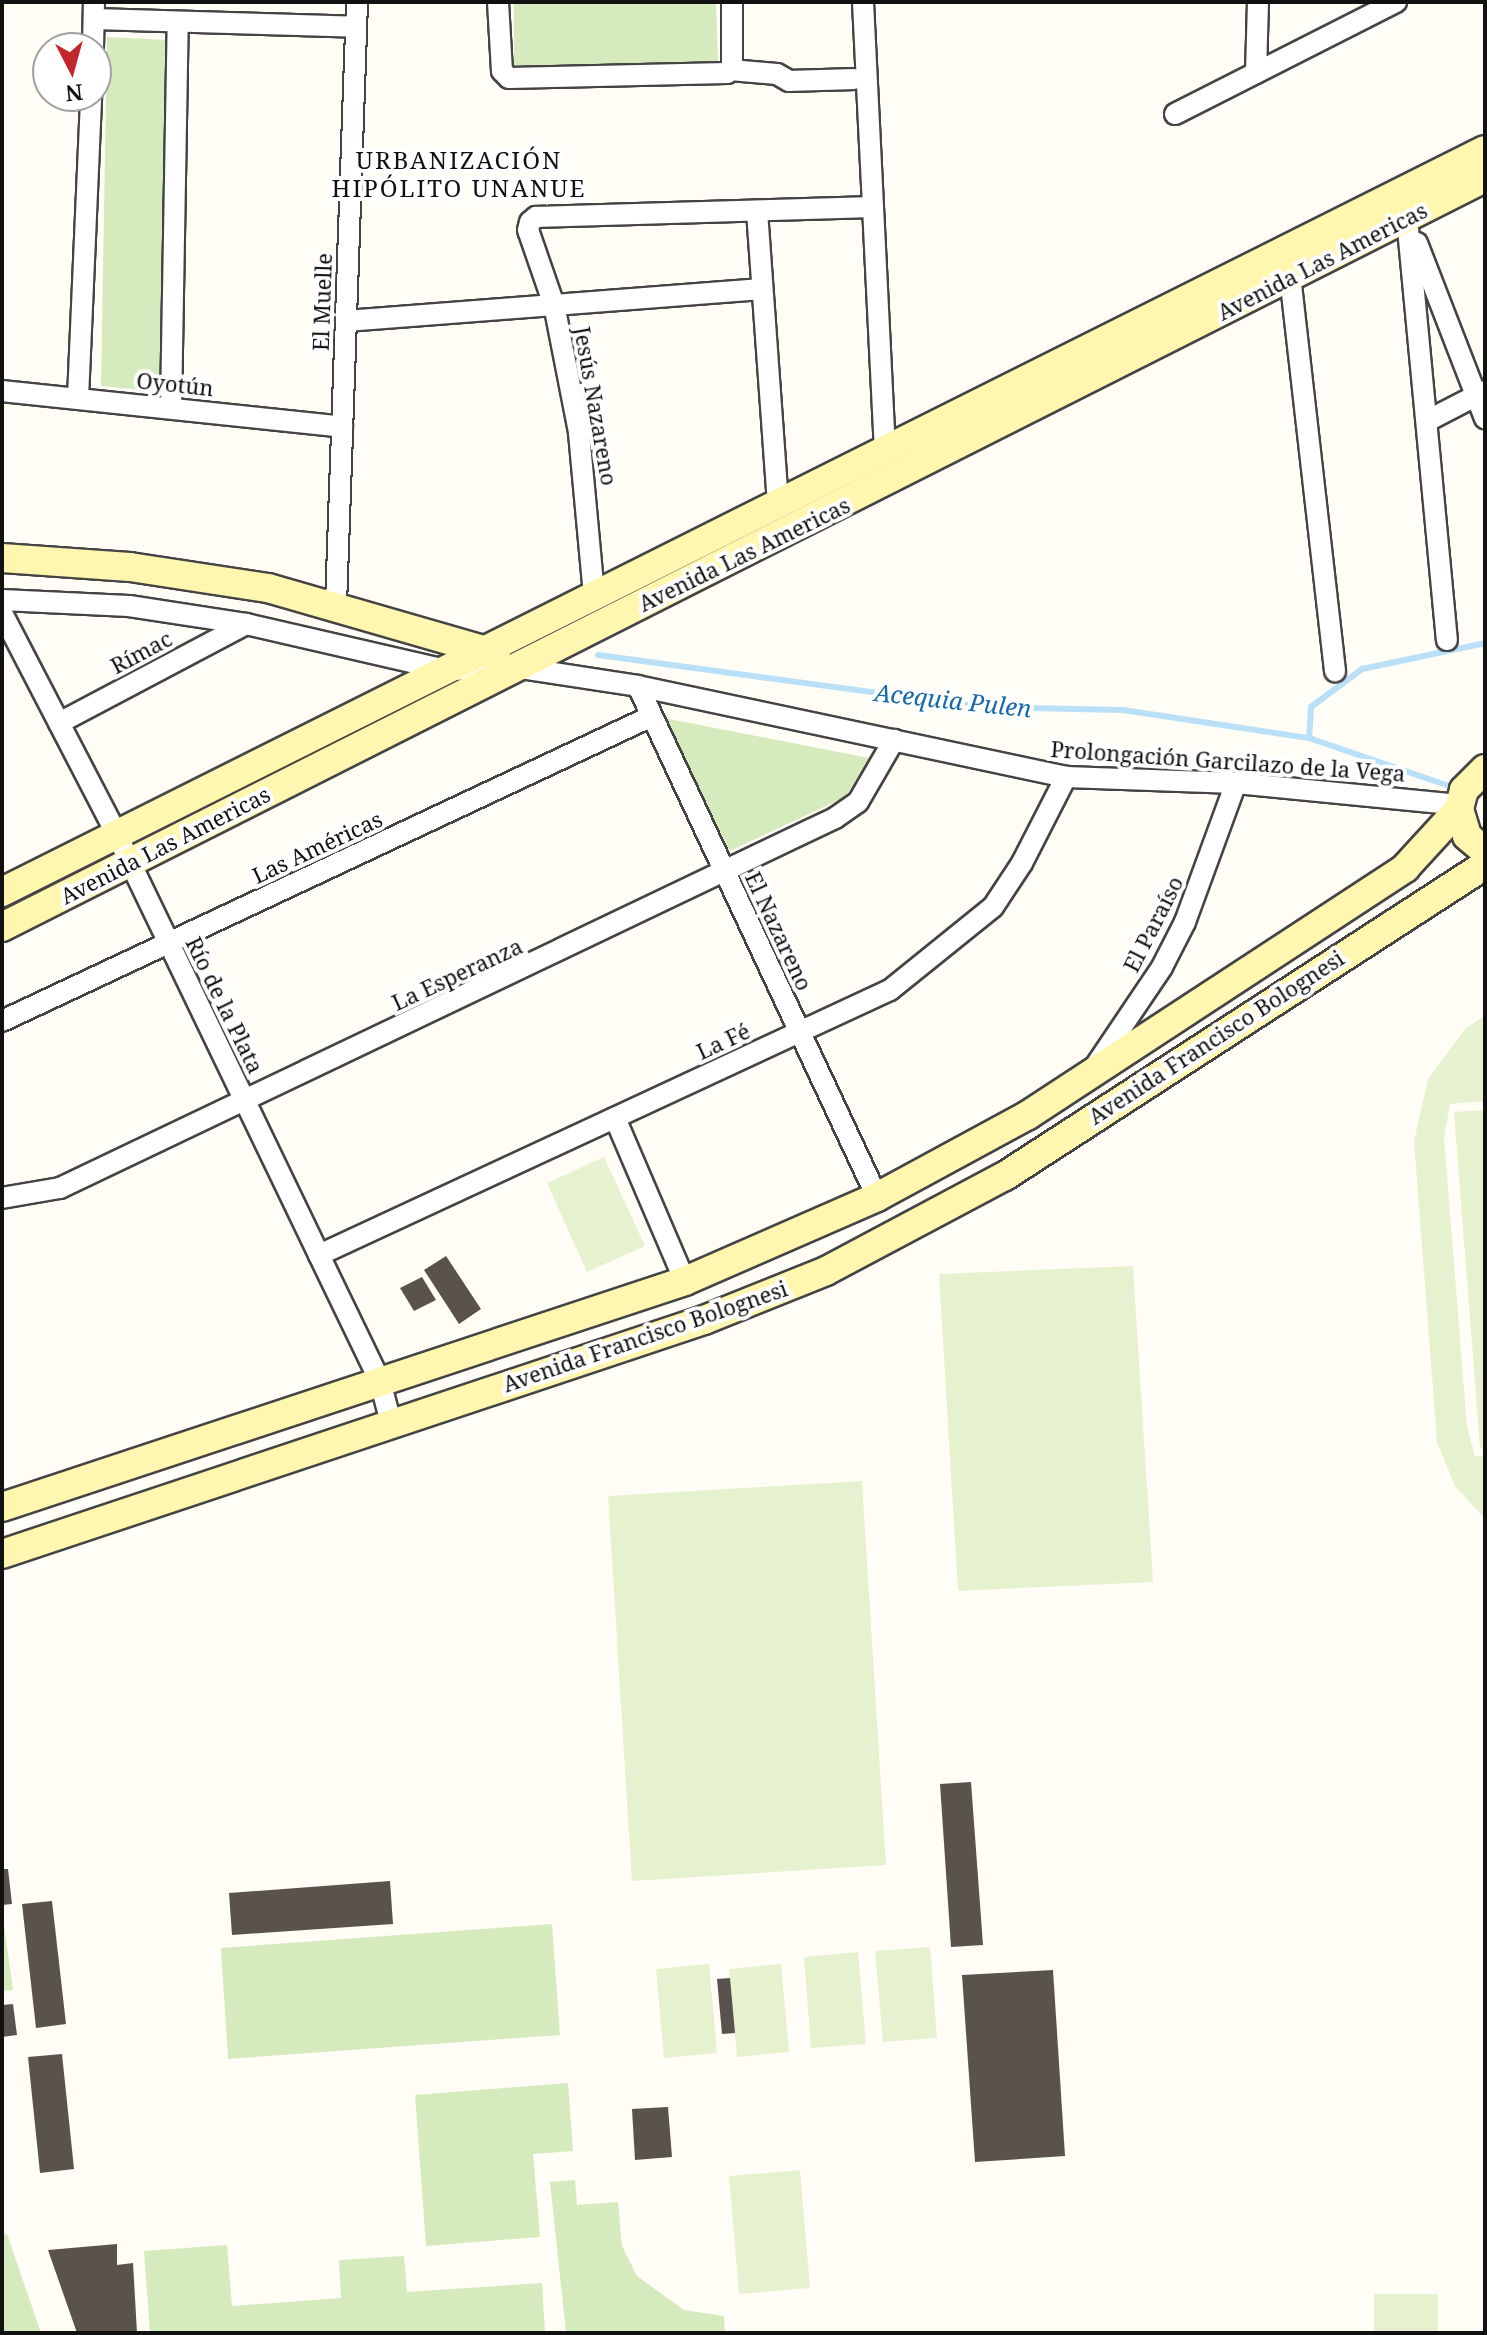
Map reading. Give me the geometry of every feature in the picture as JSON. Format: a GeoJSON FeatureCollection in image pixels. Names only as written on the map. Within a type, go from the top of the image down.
{"type":"FeatureCollection","features":[{"type":"Feature","properties":{"kind":"street","name":"El Muelle"},"geometry":{"type":"LineString","coordinates":[[336,604],[357,2]]}},
{"type":"Feature","properties":{"kind":"street"},"geometry":{"type":"LineString","coordinates":[[498,2],[502,71],[509,78],[730,70],[777,74],[789,81],[854,79]]}},
{"type":"Feature","properties":{"kind":"street"},"geometry":{"type":"LineString","coordinates":[[730,70],[732,2]]}},
{"type":"Feature","properties":{"kind":"street"},"geometry":{"type":"LineString","coordinates":[[863,2],[885,452]]}},
{"type":"Feature","properties":{"kind":"street"},"geometry":{"type":"LineString","coordinates":[[1256,73],[1258,2]]}},
{"type":"Feature","properties":{"kind":"street"},"geometry":{"type":"LineString","coordinates":[[1175,114],[1396,2]]}},
{"type":"Feature","properties":{"kind":"street"},"geometry":{"type":"LineString","coordinates":[[93,32],[94,11],[178,23],[356,27]]}},
{"type":"Feature","properties":{"kind":"street"},"geometry":{"type":"LineString","coordinates":[[171,408],[178,23]]}},
{"type":"Feature","properties":{"kind":"street"},"geometry":{"type":"LineString","coordinates":[[78,398],[90,112]]}},
{"type":"Feature","properties":{"kind":"street","name":"Avenida Las Americas"},"geometry":{"type":"LineString","coordinates":[[2,927],[521,668],[1288,264],[1485,150]]}},
{"type":"Feature","properties":{"kind":"street","name":"Avenida Las Americas"},"geometry":{"type":"LineString","coordinates":[[2,892],[885,452],[1288,264],[1407,218],[1485,178]]}},
{"type":"Feature","properties":{"kind":"street"},"geometry":{"type":"LineString","coordinates":[[778,505],[757,211],[872,207]]}},
{"type":"Feature","properties":{"kind":"street","name":"Jesús Nazareno"},"geometry":{"type":"LineString","coordinates":[[594,595],[579,432],[554,305],[528,230],[536,217],[757,211]]}},
{"type":"Feature","properties":{"kind":"street"},"geometry":{"type":"LineString","coordinates":[[1407,218],[1481,393],[1485,418]]}},
{"type":"Feature","properties":{"kind":"street"},"geometry":{"type":"LineString","coordinates":[[1407,218],[1447,640]]}},
{"type":"Feature","properties":{"kind":"street"},"geometry":{"type":"LineString","coordinates":[[1288,264],[1335,671]]}},
{"type":"Feature","properties":{"kind":"street"},"geometry":{"type":"LineString","coordinates":[[346,321],[762,289]]}},
{"type":"Feature","properties":{"kind":"street","name":"Oyotún"},"geometry":{"type":"LineString","coordinates":[[2,391],[342,427]]}},
{"type":"Feature","properties":{"kind":"street"},"geometry":{"type":"LineString","coordinates":[[1427,421],[1481,393]]}},
{"type":"Feature","properties":{"kind":"street"},"geometry":{"type":"LineString","coordinates":[[2,558],[130,567],[268,588],[336,604],[488,649],[521,668]]}},
{"type":"Feature","properties":{"kind":"street","name":"Prolongación Garcilazo de la Vega"},"geometry":{"type":"LineString","coordinates":[[2,600],[129,606],[246,624],[446,670],[521,668],[638,686],[1066,777],[1236,783],[1459,807]]}},
{"type":"Feature","properties":{"kind":"street","name":"Río de la Plata"},"geometry":{"type":"LineString","coordinates":[[2,613],[131,863],[380,1381],[391,1423]]}},
{"type":"Feature","properties":{"kind":"street","name":"Rímac"},"geometry":{"type":"LineString","coordinates":[[59,723],[246,624]]}},
{"type":"Feature","properties":{"kind":"street","name":"El Nazareno"},"geometry":{"type":"LineString","coordinates":[[638,686],[877,1197]]}},
{"type":"Feature","properties":{"kind":"street","name":"Las Américas"},"geometry":{"type":"LineString","coordinates":[[2,1021],[652,716]]}},
{"type":"Feature","properties":{"kind":"street","name":"La Esperanza"},"geometry":{"type":"LineString","coordinates":[[2,1198],[60,1188],[726,874],[858,802],[894,740]]}},
{"type":"Feature","properties":{"kind":"street","name":"Avenida Francisco Bolognesi"},"geometry":{"type":"LineString","coordinates":[[2,1507],[685,1281],[877,1197],[1089,1074],[1405,868],[1459,807],[1473,778],[1485,769]]}},
{"type":"Feature","properties":{"kind":"street","name":"La Fé"},"geometry":{"type":"LineString","coordinates":[[319,1255],[890,990],[993,907],[1022,863],[1066,777]]}},
{"type":"Feature","properties":{"kind":"street","name":"El Paraíso"},"geometry":{"type":"LineString","coordinates":[[1089,1074],[1162,967],[1185,922],[1236,783]]}},
{"type":"Feature","properties":{"kind":"street"},"geometry":{"type":"LineString","coordinates":[[1459,807],[1467,836],[1485,851]]}},
{"type":"Feature","properties":{"kind":"street","name":"Avenida Francisco Bolognesi"},"geometry":{"type":"LineString","coordinates":[[2,1554],[704,1320],[904,1233],[1005,1176],[1485,865]]}},
{"type":"Feature","properties":{"kind":"street"},"geometry":{"type":"LineString","coordinates":[[615,1118],[685,1281]]}},
{"type":"Feature","properties":{"kind":"green space"},"geometry":{"type":"Polygon","coordinates":[[[716,2],[718,61],[514,67],[514,4],[716,2]]]}},
{"type":"Feature","properties":{"kind":"green space"},"geometry":{"type":"Polygon","coordinates":[[[112,37],[169,40],[162,392],[101,386],[106,112],[112,112],[112,37]]]}},
{"type":"Feature","properties":{"kind":"green space"},"geometry":{"type":"Polygon","coordinates":[[[664,718],[869,758],[845,797],[730,851],[664,718]]]}},
{"type":"Feature","properties":{"kind":"green space"},"geometry":{"type":"Polygon","coordinates":[[[1485,1015],[1485,1101],[1450,1104],[1444,1138],[1467,1427],[1475,1456],[1485,1455],[1485,1519],[1455,1486],[1437,1442],[1414,1141],[1428,1079],[1465,1029],[1485,1015]]]}},
{"type":"Feature","properties":{"kind":"green space"},"geometry":{"type":"Polygon","coordinates":[[[1485,1110],[1485,1447],[1480,1448],[1454,1112],[1485,1110]]]}},
{"type":"Feature","properties":{"kind":"green space"},"geometry":{"type":"Polygon","coordinates":[[[604,1157],[645,1246],[587,1272],[547,1183],[604,1157]]]}},
{"type":"Feature","properties":{"kind":"green space"},"geometry":{"type":"Polygon","coordinates":[[[1133,1266],[1153,1582],[958,1591],[939,1274],[1133,1266]]]}},
{"type":"Feature","properties":{"kind":"green space"},"geometry":{"type":"Polygon","coordinates":[[[862,1481],[886,1865],[632,1881],[608,1496],[862,1481]]]}},
{"type":"Feature","properties":{"kind":"green space"},"geometry":{"type":"Polygon","coordinates":[[[2,1910],[13,1990],[2,1991],[2,1910]]]}},
{"type":"Feature","properties":{"kind":"green space"},"geometry":{"type":"Polygon","coordinates":[[[552,1924],[560,2035],[228,2059],[221,1948],[552,1924]]]}},
{"type":"Feature","properties":{"kind":"green space"},"geometry":{"type":"Polygon","coordinates":[[[930,1947],[937,2038],[883,2042],[875,1951],[930,1947]]]}},
{"type":"Feature","properties":{"kind":"green space"},"geometry":{"type":"Polygon","coordinates":[[[858,1952],[866,2044],[811,2048],[804,1957],[858,1952]]]}},
{"type":"Feature","properties":{"kind":"green space"},"geometry":{"type":"Polygon","coordinates":[[[709,1964],[717,2053],[664,2058],[656,1969],[709,1964]]]}},
{"type":"Feature","properties":{"kind":"green space"},"geometry":{"type":"Polygon","coordinates":[[[781,1964],[789,2052],[737,2057],[729,1969],[781,1964]]]}},
{"type":"Feature","properties":{"kind":"green space"},"geometry":{"type":"Polygon","coordinates":[[[568,2083],[573,2151],[533,2154],[540,2237],[426,2246],[415,2095],[568,2083]]]}},
{"type":"Feature","properties":{"kind":"green space"},"geometry":{"type":"Polygon","coordinates":[[[800,2170],[810,2288],[739,2294],[729,2176],[800,2170]]]}},
{"type":"Feature","properties":{"kind":"green space"},"geometry":{"type":"Polygon","coordinates":[[[575,2180],[577,2205],[618,2202],[622,2246],[637,2276],[684,2310],[724,2316],[725,2333],[566,2333],[550,2182],[575,2180]]]}},
{"type":"Feature","properties":{"kind":"green space"},"geometry":{"type":"Polygon","coordinates":[[[2,2234],[7,2234],[41,2333],[2,2333],[2,2234]]]}},
{"type":"Feature","properties":{"kind":"green space"},"geometry":{"type":"Polygon","coordinates":[[[227,2245],[232,2306],[341,2298],[339,2260],[404,2256],[407,2292],[542,2283],[545,2333],[150,2333],[144,2251],[227,2245]]]}},
{"type":"Feature","properties":{"kind":"green space"},"geometry":{"type":"Polygon","coordinates":[[[1374,2294],[1438,2294],[1438,2333],[1374,2333],[1374,2294]]]}},
{"type":"Feature","properties":{"kind":"building"},"geometry":{"type":"Polygon","coordinates":[[[446,1256],[481,1309],[459,1324],[424,1270],[446,1256]]]}},
{"type":"Feature","properties":{"kind":"building"},"geometry":{"type":"Polygon","coordinates":[[[422,1277],[436,1300],[414,1311],[400,1288],[422,1277]]]}},
{"type":"Feature","properties":{"kind":"building"},"geometry":{"type":"Polygon","coordinates":[[[971,1782],[983,1945],[951,1947],[940,1784],[971,1782]]]}},
{"type":"Feature","properties":{"kind":"building"},"geometry":{"type":"Polygon","coordinates":[[[2,1869],[8,1869],[12,1904],[2,1905],[2,1869]]]}},
{"type":"Feature","properties":{"kind":"building"},"geometry":{"type":"Polygon","coordinates":[[[390,1881],[393,1924],[232,1935],[229,1893],[390,1881]]]}},
{"type":"Feature","properties":{"kind":"building"},"geometry":{"type":"Polygon","coordinates":[[[52,1901],[66,2024],[36,2028],[22,1904],[52,1901]]]}},
{"type":"Feature","properties":{"kind":"building"},"geometry":{"type":"Polygon","coordinates":[[[1053,1970],[1065,2156],[975,2162],[962,1975],[1053,1970]]]}},
{"type":"Feature","properties":{"kind":"building"},"geometry":{"type":"Polygon","coordinates":[[[730,1978],[735,2033],[722,2034],[717,1979],[730,1978]]]}},
{"type":"Feature","properties":{"kind":"building"},"geometry":{"type":"Polygon","coordinates":[[[13,2004],[17,2035],[2,2037],[2,2005],[13,2004]]]}},
{"type":"Feature","properties":{"kind":"building"},"geometry":{"type":"Polygon","coordinates":[[[62,2054],[74,2169],[40,2173],[28,2057],[62,2054]]]}},
{"type":"Feature","properties":{"kind":"building"},"geometry":{"type":"Polygon","coordinates":[[[668,2107],[672,2157],[635,2160],[632,2109],[668,2107]]]}},
{"type":"Feature","properties":{"kind":"building"},"geometry":{"type":"Polygon","coordinates":[[[117,2244],[117,2265],[133,2263],[137,2333],[77,2333],[48,2250],[117,2244]]]}},
{"type":"Feature","properties":{"kind":"waterway"},"geometry":{"type":"LineString","coordinates":[[1309,738],[1311,707],[1362,669],[1485,643]]}},
{"type":"Feature","properties":{"kind":"waterway","name":"Acequia Pulen"},"geometry":{"type":"LineString","coordinates":[[598,655],[984,707],[1123,710],[1309,738],[1446,785]]}},
{"type":"Feature","properties":{"kind":"district","name":"URBANIZACIÓN HIPÓLITO UNANUE"},"geometry":{"type":"Point","coordinates":[459,174]}}]}
